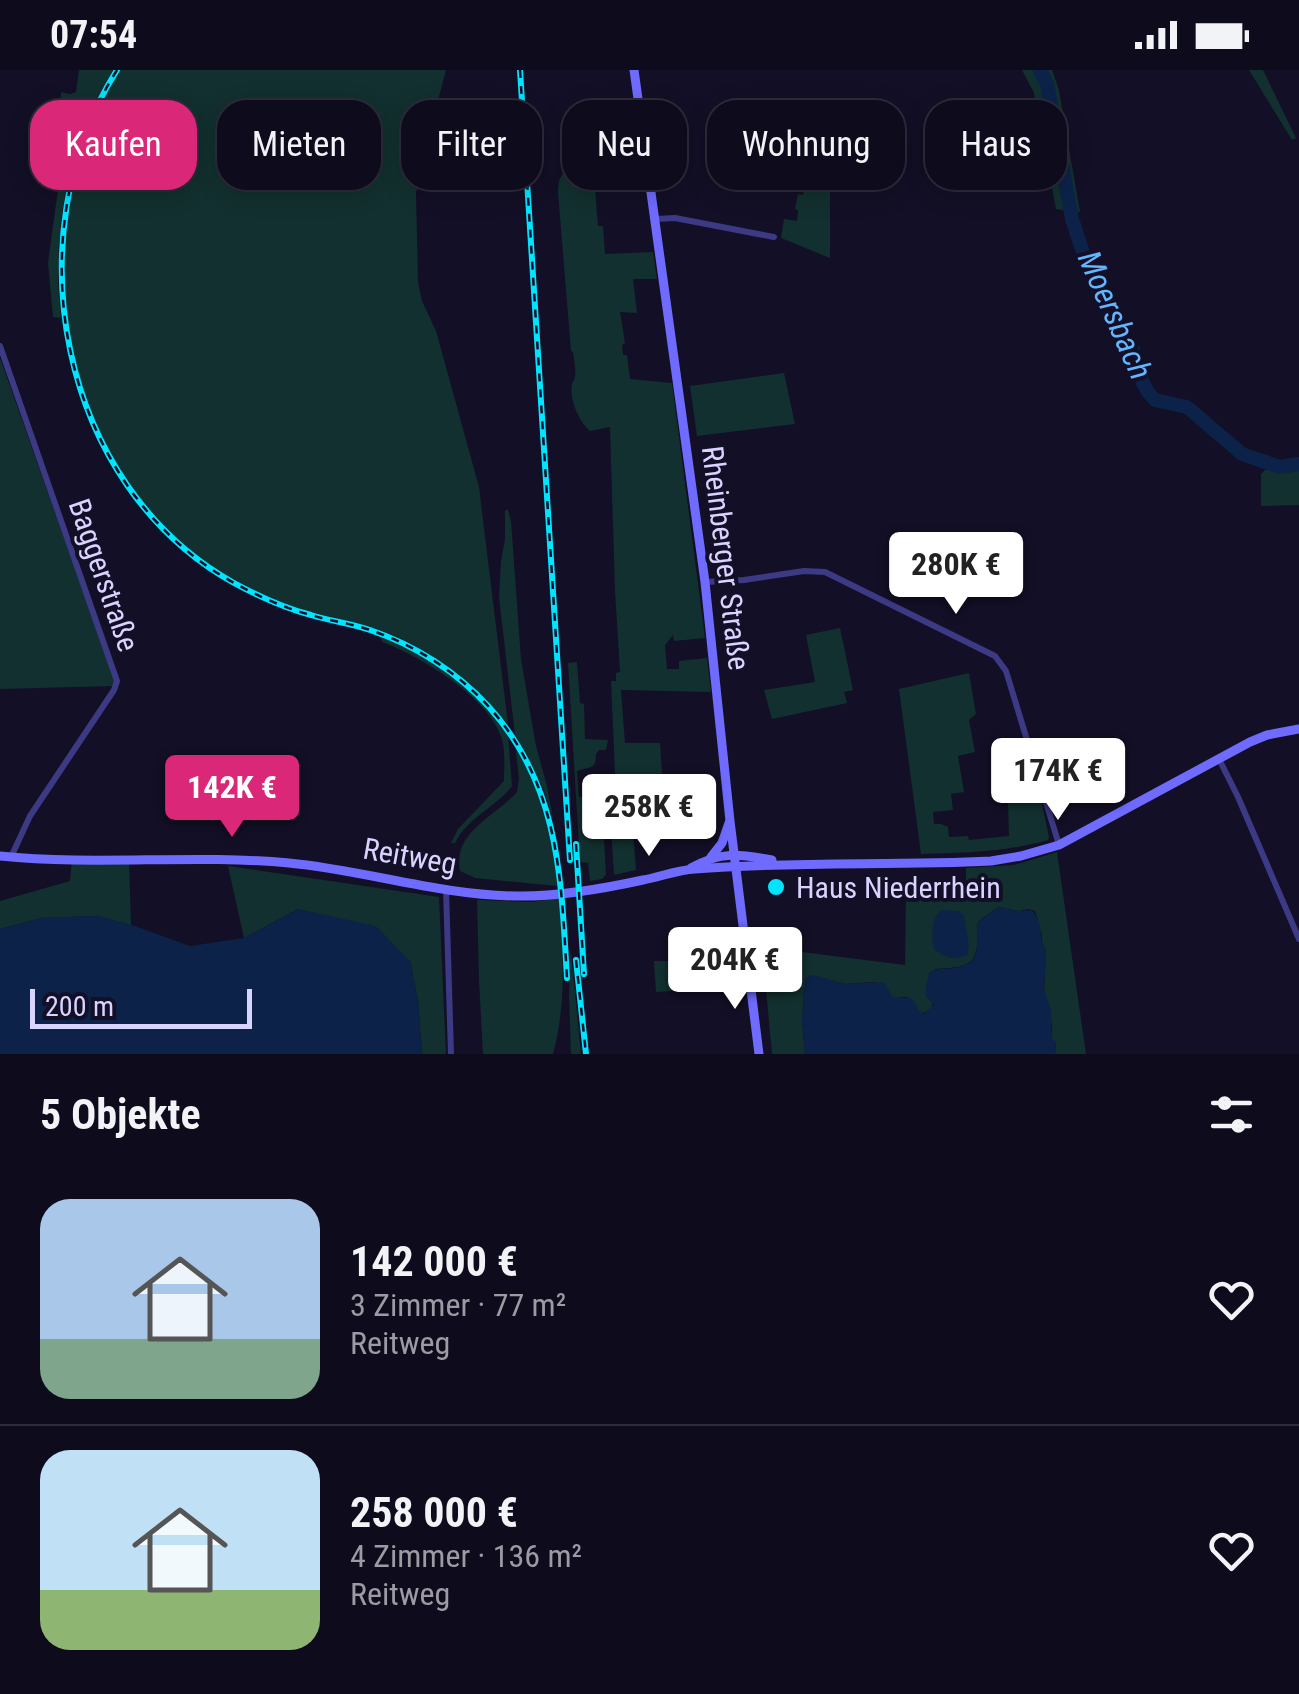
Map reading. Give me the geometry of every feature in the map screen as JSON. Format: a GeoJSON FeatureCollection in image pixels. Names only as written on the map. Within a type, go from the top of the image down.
{"type":"FeatureCollection","features":[{"type":"Feature","properties":{"kind":"main road","name":"Rheinberger Straße"},"geometry":{"type":"LineString","coordinates":[[634,70],[706,582],[759,1054]]}},
{"type":"Feature","properties":{"kind":"main road"},"geometry":{"type":"LineString","coordinates":[[792,863],[992,861],[1021,856],[1059,845],[1266,734],[1299,729]]}},
{"type":"Feature","properties":{"kind":"main road"},"geometry":{"type":"LineString","coordinates":[[711,857],[722,843],[730,820]]}},
{"type":"Feature","properties":{"kind":"main road","name":"Reitweg"},"geometry":{"type":"LineString","coordinates":[[688,869],[711,857],[735,855],[792,863]]}},
{"type":"Feature","properties":{"kind":"main road","name":"Reitweg"},"geometry":{"type":"LineString","coordinates":[[5,856],[257,860],[326,867],[490,895],[538,896],[688,869],[792,863]]}},
{"type":"Feature","properties":{"kind":"street"},"geometry":{"type":"LineString","coordinates":[[656,219],[675,218],[774,237]]}},
{"type":"Feature","properties":{"kind":"street","name":"Baggerstraße"},"geometry":{"type":"LineString","coordinates":[[0,346],[117,681],[5,856]]}},
{"type":"Feature","properties":{"kind":"street"},"geometry":{"type":"LineString","coordinates":[[706,582],[824,572],[995,656],[1006,672],[1059,845]]}},
{"type":"Feature","properties":{"kind":"street"},"geometry":{"type":"LineString","coordinates":[[1218,758],[1299,939]]}},
{"type":"Feature","properties":{"kind":"street"},"geometry":{"type":"LineString","coordinates":[[446,888],[451,1054]]}},
{"type":"Feature","properties":{"kind":"green space"},"geometry":{"type":"Polygon","coordinates":[[[79,70],[113,70],[96,100],[61,100],[61,92],[76,92],[79,70]]]}},
{"type":"Feature","properties":{"kind":"green space"},"geometry":{"type":"Polygon","coordinates":[[[120,70],[446,70],[438,100],[401,100],[401,190],[417,190],[418,282],[436,331],[479,487],[508,724],[461,678],[409,643],[367,626],[288,604],[231,578],[172,534],[126,479],[93,417],[72,348],[65,276],[70,204],[74,190],[197,190],[197,100],[105,100],[120,70]]]}},
{"type":"Feature","properties":{"kind":"green space"},"geometry":{"type":"Polygon","coordinates":[[[1022,70],[1052,70],[1061,100],[1035,100],[1022,70]]]}},
{"type":"Feature","properties":{"kind":"green space"},"geometry":{"type":"Polygon","coordinates":[[[1249,70],[1263,70],[1296,138],[1292,140],[1249,70]]]}},
{"type":"Feature","properties":{"kind":"green space"},"geometry":{"type":"Polygon","coordinates":[[[1067,136],[1080,212],[1056,209],[1052,190],[1067,190],[1067,136]]]}},
{"type":"Feature","properties":{"kind":"green space"},"geometry":{"type":"Polygon","coordinates":[[[561,177],[562,190],[595,190],[605,254],[653,252],[657,279],[633,279],[637,313],[620,312],[623,355],[627,355],[630,379],[672,383],[705,638],[674,641],[673,635],[665,645],[667,669],[679,669],[679,661],[707,658],[711,692],[621,690],[625,743],[660,743],[665,815],[632,819],[636,870],[614,875],[609,796],[615,774],[611,681],[616,681],[616,673],[620,672],[610,427],[590,431],[573,403],[575,368],[558,192],[561,177]]]}},
{"type":"Feature","properties":{"kind":"green space"},"geometry":{"type":"Polygon","coordinates":[[[58,190],[66,190],[59,253],[61,318],[53,317],[48,263],[58,190]]]}},
{"type":"Feature","properties":{"kind":"green space"},"geometry":{"type":"Polygon","coordinates":[[[804,190],[830,190],[830,258],[781,238],[784,219],[797,221],[798,194],[803,195],[804,190]]]}},
{"type":"Feature","properties":{"kind":"green space"},"geometry":{"type":"Polygon","coordinates":[[[0,358],[73,555],[116,686],[0,689],[0,358]]]}},
{"type":"Feature","properties":{"kind":"green space"},"geometry":{"type":"Polygon","coordinates":[[[784,373],[795,424],[697,436],[690,386],[784,373]]]}},
{"type":"Feature","properties":{"kind":"green space"},"geometry":{"type":"Polygon","coordinates":[[[1266,469],[1299,471],[1299,505],[1261,506],[1261,474],[1266,469]]]}},
{"type":"Feature","properties":{"kind":"green space"},"geometry":{"type":"Polygon","coordinates":[[[505,510],[511,521],[521,659],[553,818],[543,788],[515,735],[499,597],[505,510]]]}},
{"type":"Feature","properties":{"kind":"green space"},"geometry":{"type":"Polygon","coordinates":[[[840,628],[853,690],[844,692],[847,703],[772,719],[764,690],[815,682],[806,635],[840,628]]]}},
{"type":"Feature","properties":{"kind":"green space"},"geometry":{"type":"Polygon","coordinates":[[[381,637],[446,671],[497,719],[508,735],[512,786],[467,826],[455,843],[451,843],[458,829],[504,781],[502,739],[481,705],[466,692],[431,667],[382,642],[381,637]]]}},
{"type":"Feature","properties":{"kind":"green space"},"geometry":{"type":"Polygon","coordinates":[[[577,662],[585,739],[608,740],[606,750],[596,754],[593,766],[577,771],[579,797],[588,797],[585,820],[603,820],[606,875],[590,881],[588,863],[580,862],[568,663],[577,662]]]}},
{"type":"Feature","properties":{"kind":"green space"},"geometry":{"type":"Polygon","coordinates":[[[969,673],[976,714],[969,720],[975,752],[958,756],[964,792],[951,794],[953,810],[933,812],[934,824],[948,827],[949,837],[968,836],[969,840],[1009,836],[1008,803],[1041,799],[1049,837],[1001,849],[921,854],[899,689],[969,673]]]}},
{"type":"Feature","properties":{"kind":"green space"},"geometry":{"type":"Polygon","coordinates":[[[515,745],[546,813],[555,849],[557,886],[475,878],[460,871],[459,857],[469,835],[517,792],[515,745]]]}},
{"type":"Feature","properties":{"kind":"green space"},"geometry":{"type":"Polygon","coordinates":[[[1057,852],[1086,1054],[1055,1054],[1044,991],[1046,952],[1035,911],[998,907],[979,921],[972,960],[935,969],[926,989],[927,997],[933,1001],[932,1008],[922,1014],[907,997],[893,998],[874,982],[846,984],[825,980],[804,988],[805,1054],[772,1054],[762,947],[905,965],[906,886],[966,880],[966,868],[1014,865],[1057,852]]]}},
{"type":"Feature","properties":{"kind":"green space"},"geometry":{"type":"Polygon","coordinates":[[[72,859],[129,859],[131,925],[97,916],[42,918],[0,929],[0,901],[70,881],[72,859]]]}},
{"type":"Feature","properties":{"kind":"green space"},"geometry":{"type":"Polygon","coordinates":[[[228,866],[439,897],[446,1054],[422,1054],[410,961],[298,909],[244,938],[228,866]]]}},
{"type":"Feature","properties":{"kind":"green space"},"geometry":{"type":"Polygon","coordinates":[[[560,898],[562,996],[553,1054],[483,1054],[477,900],[532,902],[560,898]]]}},
{"type":"Feature","properties":{"kind":"green space"},"geometry":{"type":"Polygon","coordinates":[[[734,930],[737,971],[743,987],[656,992],[654,961],[670,961],[669,936],[734,930]]]}},
{"type":"Feature","properties":{"kind":"green space"},"geometry":{"type":"Polygon","coordinates":[[[571,951],[581,1054],[571,1054],[571,951]]]}},
{"type":"Feature","properties":{"kind":"water"},"geometry":{"type":"Polygon","coordinates":[[[998,907],[1032,910],[1039,921],[1046,952],[1044,990],[1051,1010],[1055,1054],[805,1054],[802,1020],[808,976],[846,984],[881,982],[893,998],[912,998],[924,1014],[934,1005],[925,994],[929,973],[963,966],[974,959],[977,923],[998,907]]]}},
{"type":"Feature","properties":{"kind":"water"},"geometry":{"type":"Polygon","coordinates":[[[298,909],[376,926],[410,961],[422,1054],[0,1054],[0,929],[42,918],[97,916],[190,946],[244,938],[298,909]]]}},
{"type":"Feature","properties":{"kind":"water"},"geometry":{"type":"Polygon","coordinates":[[[942,910],[964,915],[967,955],[949,957],[934,949],[934,922],[942,910]]]}},
{"type":"Feature","properties":{"kind":"waterway","name":"Moersbach"},"geometry":{"type":"LineString","coordinates":[[1040,70],[1047,84],[1072,219],[1090,274],[1112,320],[1133,349],[1148,392],[1155,400],[1187,407],[1242,454],[1280,467],[1299,464]]}},
{"type":"Feature","properties":{"kind":"railway"},"geometry":{"type":"LineString","coordinates":[[117,70],[85,135],[67,206],[62,279],[70,352],[92,421],[127,485],[174,540],[234,583],[262,597],[403,643],[449,671],[489,707],[512,737],[543,801],[558,869],[567,978]]}},
{"type":"Feature","properties":{"kind":"railway"},"geometry":{"type":"LineString","coordinates":[[520,70],[570,860]]}},
{"type":"Feature","properties":{"kind":"railway"},"geometry":{"type":"LineString","coordinates":[[576,844],[584,974]]}},
{"type":"Feature","properties":{"kind":"railway"},"geometry":{"type":"LineString","coordinates":[[576,960],[586,1054]]}},
{"type":"Feature","properties":{"kind":"place","name":"Haus Niederrhein"},"geometry":{"type":"Point","coordinates":[776,887]}}]}
